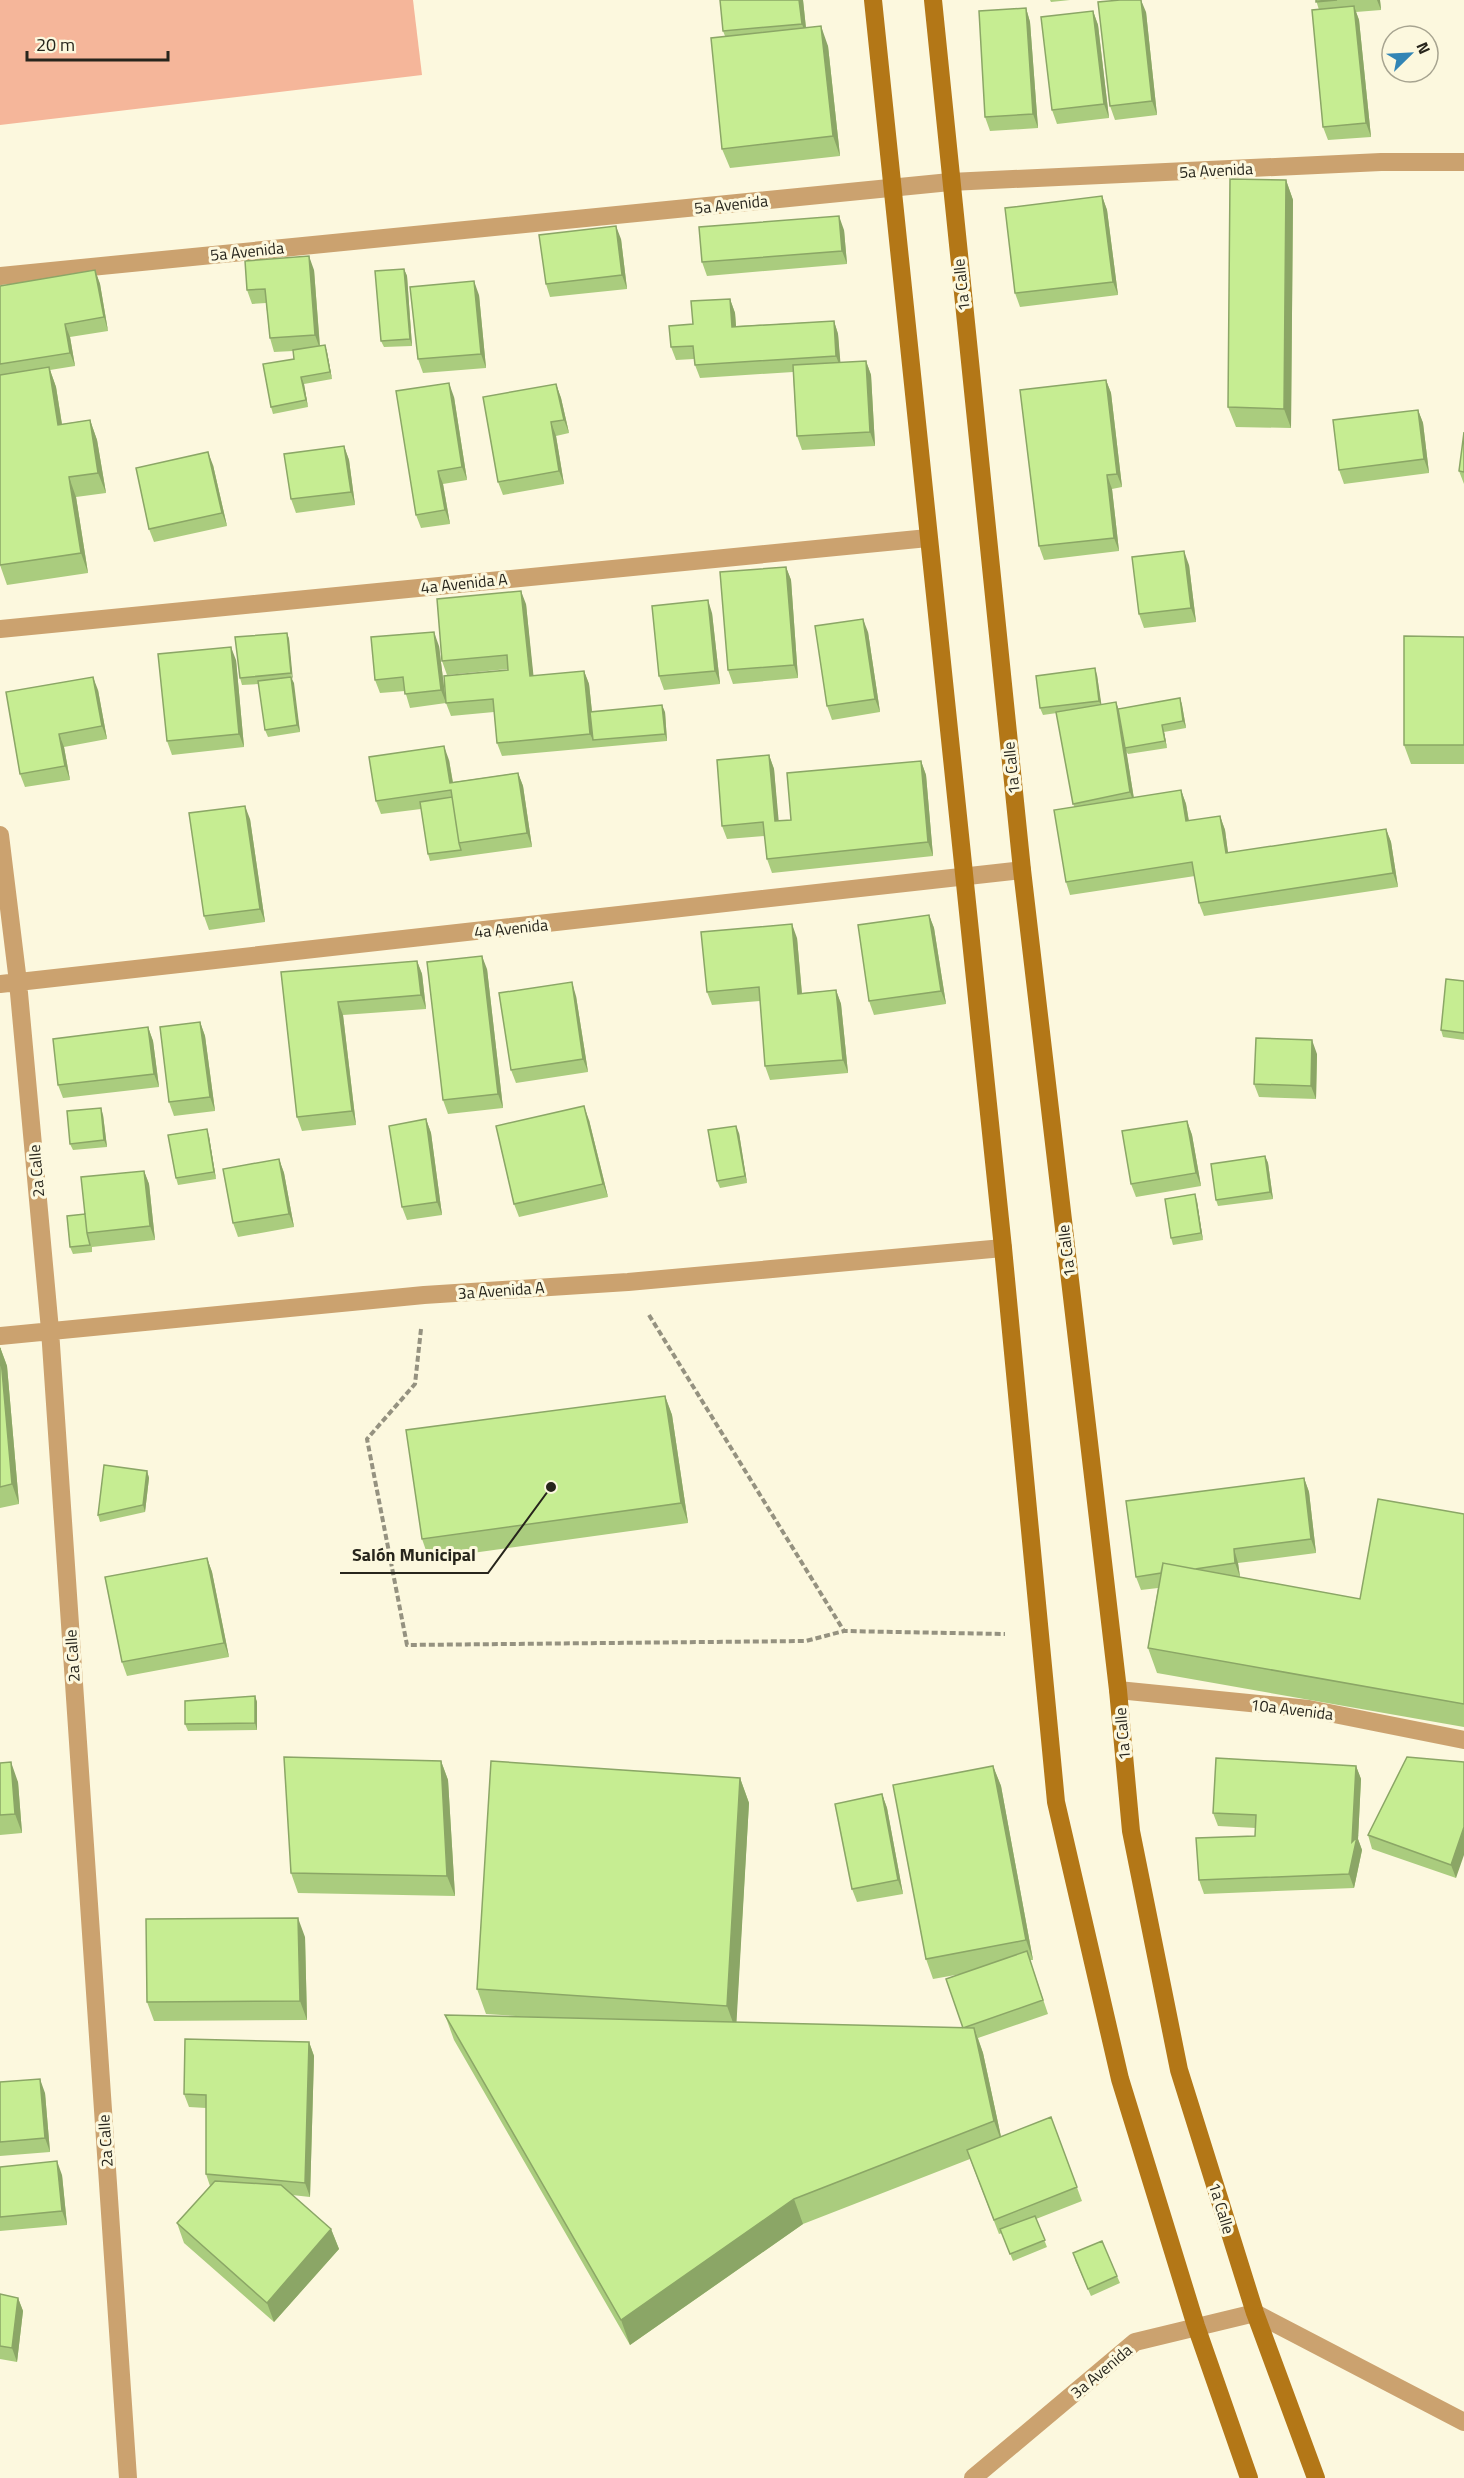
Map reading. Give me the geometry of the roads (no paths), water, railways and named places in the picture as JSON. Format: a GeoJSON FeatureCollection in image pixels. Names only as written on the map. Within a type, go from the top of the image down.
{"type":"FeatureCollection","features":[{"type":"Feature","properties":{"kind":"main road"},"geometry":{"type":"LineString","coordinates":[[873,0],[1003,1248],[1056,1802],[1120,2079],[1196,2326],[1249,2478]]}},
{"type":"Feature","properties":{"kind":"main road","name":"1a Calle"},"geometry":{"type":"LineString","coordinates":[[933,0],[1022,870],[1118,1690],[1131,1831],[1179,2070],[1255,2313],[1316,2478]]}},
{"type":"Feature","properties":{"kind":"street","name":"5a Avenida"},"geometry":{"type":"LineString","coordinates":[[0,276],[950,182],[1370,163],[1464,162]]}},
{"type":"Feature","properties":{"kind":"street","name":"4a Avenida A"},"geometry":{"type":"LineString","coordinates":[[0,629],[928,538]]}},
{"type":"Feature","properties":{"kind":"street","name":"2a Calle"},"geometry":{"type":"LineString","coordinates":[[0,835],[9,983],[50,1330],[128,2478]]}},
{"type":"Feature","properties":{"kind":"street","name":"4a Avenida"},"geometry":{"type":"LineString","coordinates":[[9,983],[965,879],[1022,870]]}},
{"type":"Feature","properties":{"kind":"street","name":"3a Avenida A"},"geometry":{"type":"LineString","coordinates":[[0,1336],[424,1294],[628,1282],[1003,1248]]}},
{"type":"Feature","properties":{"kind":"street","name":"10a Avenida"},"geometry":{"type":"LineString","coordinates":[[1118,1690],[1309,1709],[1464,1740]]}},
{"type":"Feature","properties":{"kind":"street","name":"3a Avenida"},"geometry":{"type":"LineString","coordinates":[[973,2478],[1135,2342],[1255,2313]]}},
{"type":"Feature","properties":{"kind":"street"},"geometry":{"type":"LineString","coordinates":[[1255,2313],[1464,2422]]}},
{"type":"Feature","properties":{"kind":"place","name":"Salón Municipal"},"geometry":{"type":"Point","coordinates":[551,1487]}}]}
